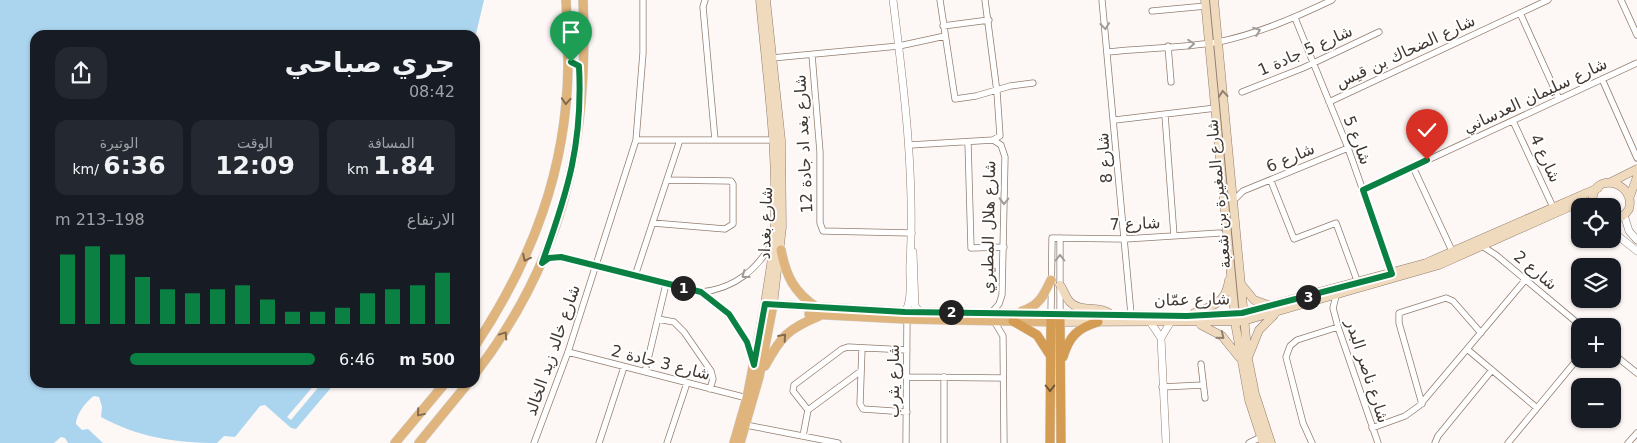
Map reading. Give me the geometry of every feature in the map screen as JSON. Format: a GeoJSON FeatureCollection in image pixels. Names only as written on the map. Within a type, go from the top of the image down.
{"type":"FeatureCollection","features":[{"type":"Feature","properties":{"kind":"highway"},"geometry":{"type":"LineString","coordinates":[[1014,317],[1037,335],[1046,346],[1051,357]]}},
{"type":"Feature","properties":{"kind":"highway"},"geometry":{"type":"LineString","coordinates":[[1050,443],[1051,357],[1056,318]]}},
{"type":"Feature","properties":{"kind":"highway"},"geometry":{"type":"LineString","coordinates":[[1056,318],[1060,365],[1061,443]]}},
{"type":"Feature","properties":{"kind":"highway"},"geometry":{"type":"LineString","coordinates":[[1060,365],[1073,334],[1084,326],[1098,322]]}},
{"type":"Feature","properties":{"kind":"highway"},"geometry":{"type":"LineString","coordinates":[[1050,406],[1060,406]]}},
{"type":"Feature","properties":{"kind":"main road"},"geometry":{"type":"LineString","coordinates":[[480,338],[500,308],[517,276],[534,240],[549,199],[563,128],[568,65],[566,0]]}},
{"type":"Feature","properties":{"kind":"main road"},"geometry":{"type":"LineString","coordinates":[[480,367],[505,334],[542,263],[570,182],[580,114],[584,50],[583,0]]}},
{"type":"Feature","properties":{"kind":"main road","name":"شارع بغداد"},"geometry":{"type":"LineString","coordinates":[[740,443],[759,377],[768,308],[774,238],[774,140],[760,0]]}},
{"type":"Feature","properties":{"kind":"main road","name":"شارع بغداد"},"geometry":{"type":"LineString","coordinates":[[734,443],[747,398],[781,250],[780,140],[766,0]]}},
{"type":"Feature","properties":{"kind":"main road","name":"شارع المغيرة بن شعبة"},"geometry":{"type":"LineString","coordinates":[[1214,0],[1240,282],[1239,318]]}},
{"type":"Feature","properties":{"kind":"main road","name":"شارع المغيرة بن شعبة"},"geometry":{"type":"LineString","coordinates":[[1206,3],[1231,258],[1244,359],[1262,440]]}},
{"type":"Feature","properties":{"kind":"main road"},"geometry":{"type":"LineString","coordinates":[[568,65],[574,62],[579,66],[580,114]]}},
{"type":"Feature","properties":{"kind":"main road"},"geometry":{"type":"LineString","coordinates":[[1611,182],[1637,169]]}},
{"type":"Feature","properties":{"kind":"main road"},"geometry":{"type":"LineString","coordinates":[[1621,216],[1629,208],[1630,196],[1637,177]]}},
{"type":"Feature","properties":{"kind":"main road"},"geometry":{"type":"LineString","coordinates":[[1611,182],[1623,186],[1630,196]]}},
{"type":"Feature","properties":{"kind":"main road","name":"شارع عمّان"},"geometry":{"type":"LineString","coordinates":[[906,315],[920,312],[1056,318],[1098,322],[1151,323],[1194,323],[1239,318],[1392,274],[1453,253],[1611,182]]}},
{"type":"Feature","properties":{"kind":"main road"},"geometry":{"type":"LineString","coordinates":[[1593,198],[1598,188]]}},
{"type":"Feature","properties":{"kind":"main road","name":"شارع عمّان"},"geometry":{"type":"LineString","coordinates":[[1275,309],[1324,300],[1439,265],[1571,207]]}},
{"type":"Feature","properties":{"kind":"main road"},"geometry":{"type":"LineString","coordinates":[[759,377],[784,334],[820,311],[802,297],[791,284],[781,250]]}},
{"type":"Feature","properties":{"kind":"main road"},"geometry":{"type":"LineString","coordinates":[[1187,316],[1212,308],[1224,298],[1228,287],[1231,258]]}},
{"type":"Feature","properties":{"kind":"main road"},"geometry":{"type":"LineString","coordinates":[[1014,317],[1039,302],[1054,280],[1074,305],[1081,308],[1103,309],[1111,314]]}},
{"type":"Feature","properties":{"kind":"main road"},"geometry":{"type":"LineString","coordinates":[[1194,323],[1222,336],[1244,359],[1259,330],[1275,309],[1254,300],[1240,282]]}},
{"type":"Feature","properties":{"kind":"main road","name":"شارع عمّان"},"geometry":{"type":"LineString","coordinates":[[768,308],[906,315],[992,316]]}},
{"type":"Feature","properties":{"kind":"main road","name":"شارع عمّان"},"geometry":{"type":"LineString","coordinates":[[1056,318],[1131,314],[1239,318]]}},
{"type":"Feature","properties":{"kind":"main road","name":"شارع المغيرة بن شعبة"},"geometry":{"type":"LineString","coordinates":[[1244,359],[1271,443]]}},
{"type":"Feature","properties":{"kind":"main road"},"geometry":{"type":"LineString","coordinates":[[395,443],[441,388]]}},
{"type":"Feature","properties":{"kind":"main road"},"geometry":{"type":"LineString","coordinates":[[419,443],[464,388]]}},
{"type":"Feature","properties":{"kind":"street","name":"شارع خالد زيد الخالد"},"geometry":{"type":"LineString","coordinates":[[534,443],[568,352],[636,140],[643,53],[643,0]]}},
{"type":"Feature","properties":{"kind":"street"},"geometry":{"type":"LineString","coordinates":[[704,0],[702,7],[715,140]]}},
{"type":"Feature","properties":{"kind":"street"},"geometry":{"type":"LineString","coordinates":[[893,0],[910,145],[912,249],[909,301],[906,315]]}},
{"type":"Feature","properties":{"kind":"street"},"geometry":{"type":"LineString","coordinates":[[940,0],[954,98],[958,100],[997,92],[1008,86],[1033,83]]}},
{"type":"Feature","properties":{"kind":"street","name":"شارع هلال المطيري"},"geometry":{"type":"LineString","coordinates":[[985,0],[989,20],[1001,132],[1000,136],[993,140],[1001,145],[1004,157],[1002,295],[992,316]]}},
{"type":"Feature","properties":{"kind":"street","name":"شارع 8"},"geometry":{"type":"LineString","coordinates":[[1102,0],[1115,120],[1131,314]]}},
{"type":"Feature","properties":{"kind":"street"},"geometry":{"type":"LineString","coordinates":[[1108,52],[1218,42],[1246,35],[1295,18],[1332,0]]}},
{"type":"Feature","properties":{"kind":"street"},"geometry":{"type":"LineString","coordinates":[[1621,0],[1637,35]]}},
{"type":"Feature","properties":{"kind":"street","name":"شارع الضحاك بن قيس"},"geometry":{"type":"LineString","coordinates":[[1329,102],[1544,1]]}},
{"type":"Feature","properties":{"kind":"street"},"geometry":{"type":"LineString","coordinates":[[1152,11],[1206,3]]}},
{"type":"Feature","properties":{"kind":"street"},"geometry":{"type":"LineString","coordinates":[[1520,13],[1559,99]]}},
{"type":"Feature","properties":{"kind":"street","name":"شارع 5"},"geometry":{"type":"LineString","coordinates":[[1295,18],[1348,148],[1392,274]]}},
{"type":"Feature","properties":{"kind":"street"},"geometry":{"type":"LineString","coordinates":[[943,26],[989,20]]}},
{"type":"Feature","properties":{"kind":"street","name":"شارع 5 جادة 1"},"geometry":{"type":"LineString","coordinates":[[1242,92],[1379,32]]}},
{"type":"Feature","properties":{"kind":"street"},"geometry":{"type":"LineString","coordinates":[[772,58],[899,46],[945,36]]}},
{"type":"Feature","properties":{"kind":"street"},"geometry":{"type":"LineString","coordinates":[[1168,46],[1171,82]]}},
{"type":"Feature","properties":{"kind":"street","name":"شارع بغد اد جادة 12"},"geometry":{"type":"LineString","coordinates":[[812,55],[820,152],[820,223],[824,232],[912,233]]}},
{"type":"Feature","properties":{"kind":"street","name":"شارع سليمان العدساني"},"geometry":{"type":"LineString","coordinates":[[1363,190],[1637,63]]}},
{"type":"Feature","properties":{"kind":"street"},"geometry":{"type":"LineString","coordinates":[[1602,79],[1637,158]]}},
{"type":"Feature","properties":{"kind":"street"},"geometry":{"type":"LineString","coordinates":[[1115,120],[1216,108]]}},
{"type":"Feature","properties":{"kind":"street"},"geometry":{"type":"LineString","coordinates":[[1165,115],[1174,236]]}},
{"type":"Feature","properties":{"kind":"street","name":"شارع 4"},"geometry":{"type":"LineString","coordinates":[[1513,121],[1553,207]]}},
{"type":"Feature","properties":{"kind":"street"},"geometry":{"type":"LineString","coordinates":[[636,140],[774,140]]}},
{"type":"Feature","properties":{"kind":"street"},"geometry":{"type":"LineString","coordinates":[[635,276],[680,140]]}},
{"type":"Feature","properties":{"kind":"street"},"geometry":{"type":"LineString","coordinates":[[910,145],[993,140]]}},
{"type":"Feature","properties":{"kind":"street"},"geometry":{"type":"LineString","coordinates":[[968,142],[971,247],[1004,247]]}},
{"type":"Feature","properties":{"kind":"street","name":"شارع 6"},"geometry":{"type":"LineString","coordinates":[[1233,201],[1244,191],[1348,148]]}},
{"type":"Feature","properties":{"kind":"street"},"geometry":{"type":"LineString","coordinates":[[1413,167],[1453,253]]}},
{"type":"Feature","properties":{"kind":"street"},"geometry":{"type":"LineString","coordinates":[[653,223],[725,229],[733,224],[732,181],[667,180]]}},
{"type":"Feature","properties":{"kind":"street"},"geometry":{"type":"LineString","coordinates":[[1271,181],[1294,239],[1336,223],[1358,283]]}},
{"type":"Feature","properties":{"kind":"street"},"geometry":{"type":"LineString","coordinates":[[1231,182],[1236,188],[1244,191]]}},
{"type":"Feature","properties":{"kind":"street"},"geometry":{"type":"LineString","coordinates":[[1624,215],[1629,231],[1637,240]]}},
{"type":"Feature","properties":{"kind":"street","name":"شارع 7"},"geometry":{"type":"LineString","coordinates":[[1054,280],[1052,238],[1125,239],[1220,233]]}},
{"type":"Feature","properties":{"kind":"street"},"geometry":{"type":"LineString","coordinates":[[542,263],[555,256],[701,292],[717,290],[745,276],[762,258],[774,238]]}},
{"type":"Feature","properties":{"kind":"street"},"geometry":{"type":"LineString","coordinates":[[1056,318],[1054,280],[1060,274],[1060,238]]}},
{"type":"Feature","properties":{"kind":"street"},"geometry":{"type":"LineString","coordinates":[[1621,238],[1637,251]]}},
{"type":"Feature","properties":{"kind":"street","name":"شارع 2"},"geometry":{"type":"LineString","coordinates":[[1495,240],[1496,255]]}},
{"type":"Feature","properties":{"kind":"street","name":"شارع 2"},"geometry":{"type":"LineString","coordinates":[[1482,246],[1526,279],[1572,318]]}},
{"type":"Feature","properties":{"kind":"street"},"geometry":{"type":"LineString","coordinates":[[912,249],[915,260],[915,306],[920,312]]}},
{"type":"Feature","properties":{"kind":"street"},"geometry":{"type":"LineString","coordinates":[[1372,428],[1405,416],[1422,404],[1526,279]]}},
{"type":"Feature","properties":{"kind":"street"},"geometry":{"type":"LineString","coordinates":[[1054,280],[1056,318]]}},
{"type":"Feature","properties":{"kind":"street"},"geometry":{"type":"LineString","coordinates":[[645,372],[666,284]]}},
{"type":"Feature","properties":{"kind":"street"},"geometry":{"type":"LineString","coordinates":[[701,292],[729,314],[747,342],[754,365]]}},
{"type":"Feature","properties":{"kind":"street","name":"شارع ناصر البدر"},"geometry":{"type":"LineString","coordinates":[[1336,296],[1333,308],[1338,327],[1378,443]]}},
{"type":"Feature","properties":{"kind":"street"},"geometry":{"type":"LineString","coordinates":[[1422,404],[1399,323],[1399,313],[1446,298],[1453,301],[1481,333]]}},
{"type":"Feature","properties":{"kind":"street","name":"شارع ناصر البدر"},"geometry":{"type":"LineString","coordinates":[[1324,300],[1333,308]]}},
{"type":"Feature","properties":{"kind":"street","name":"شارع يثرب"},"geometry":{"type":"LineString","coordinates":[[906,315],[906,443]]}},
{"type":"Feature","properties":{"kind":"street"},"geometry":{"type":"LineString","coordinates":[[992,316],[1002,331],[1004,344],[1004,443]]}},
{"type":"Feature","properties":{"kind":"street"},"geometry":{"type":"LineString","coordinates":[[658,319],[674,322],[684,332],[711,371],[713,379],[710,388]]}},
{"type":"Feature","properties":{"kind":"street"},"geometry":{"type":"LineString","coordinates":[[1151,323],[1161,338]]}},
{"type":"Feature","properties":{"kind":"street"},"geometry":{"type":"LineString","coordinates":[[1166,443],[1161,338],[1170,323]]}},
{"type":"Feature","properties":{"kind":"street"},"geometry":{"type":"LineString","coordinates":[[1312,443],[1303,423],[1286,357],[1290,346],[1297,340],[1338,327]]}},
{"type":"Feature","properties":{"kind":"street"},"geometry":{"type":"LineString","coordinates":[[808,410],[793,391],[794,385],[845,348],[907,350]]}},
{"type":"Feature","properties":{"kind":"street"},"geometry":{"type":"LineString","coordinates":[[862,348],[860,404],[862,408],[907,412]]}},
{"type":"Feature","properties":{"kind":"street"},"geometry":{"type":"LineString","coordinates":[[1467,349],[1537,408]]}},
{"type":"Feature","properties":{"kind":"street","name":"شارع 3 جادة 2"},"geometry":{"type":"LineString","coordinates":[[568,352],[747,398]]}},
{"type":"Feature","properties":{"kind":"street"},"geometry":{"type":"LineString","coordinates":[[1621,360],[1637,373]]}},
{"type":"Feature","properties":{"kind":"street"},"geometry":{"type":"LineString","coordinates":[[1200,364],[1205,398]]}},
{"type":"Feature","properties":{"kind":"street"},"geometry":{"type":"LineString","coordinates":[[599,443],[624,367]]}},
{"type":"Feature","properties":{"kind":"street"},"geometry":{"type":"LineString","coordinates":[[1517,443],[1510,441],[1571,367]]}},
{"type":"Feature","properties":{"kind":"street"},"geometry":{"type":"LineString","coordinates":[[1435,443],[1438,436],[1492,370]]}},
{"type":"Feature","properties":{"kind":"street"},"geometry":{"type":"LineString","coordinates":[[803,436],[808,410],[861,371]]}},
{"type":"Feature","properties":{"kind":"street"},"geometry":{"type":"LineString","coordinates":[[907,377],[1003,378]]}},
{"type":"Feature","properties":{"kind":"street"},"geometry":{"type":"LineString","coordinates":[[944,377],[944,443]]}},
{"type":"Feature","properties":{"kind":"street"},"geometry":{"type":"LineString","coordinates":[[667,443],[687,383]]}},
{"type":"Feature","properties":{"kind":"street"},"geometry":{"type":"LineString","coordinates":[[1162,387],[1203,385]]}},
{"type":"Feature","properties":{"kind":"street"},"geometry":{"type":"LineString","coordinates":[[746,426],[838,443]]}},
{"type":"Feature","properties":{"kind":"street"},"geometry":{"type":"LineString","coordinates":[[1628,443],[1637,433]]}},
{"type":"Feature","properties":{"kind":"street"},"geometry":{"type":"LineString","coordinates":[[794,443],[796,435]]}},
{"type":"Feature","properties":{"kind":"street"},"geometry":{"type":"LineString","coordinates":[[1249,443],[1262,440]]}},
{"type":"Feature","properties":{"kind":"water"},"geometry":{"type":"Polygon","coordinates":[[[0,0],[484,0],[477,30],[30,30],[30,388],[331,388],[296,429],[291,428],[265,405],[260,406],[235,437],[224,436],[217,443],[157,438],[129,430],[101,417],[102,407],[99,397],[94,396],[82,408],[76,424],[82,430],[88,429],[103,443],[68,443],[65,438],[61,437],[54,443],[0,443],[0,0]]]}},
{"type":"Feature","properties":{"kind":"pier"},"geometry":{"type":"Polygon","coordinates":[[[312,388],[318,388],[291,420],[287,417],[312,388]]]}},
{"type":"Feature","properties":{"kind":"route"},"geometry":{"type":"LineString","coordinates":[[571,62],[577,63],[579,66],[580,114],[578,141],[570,182],[542,263],[555,256],[561,257],[701,292],[729,314],[747,342],[754,365],[765,304],[920,312],[1187,316],[1242,313],[1392,274],[1363,190],[1427,160]]}}]}
